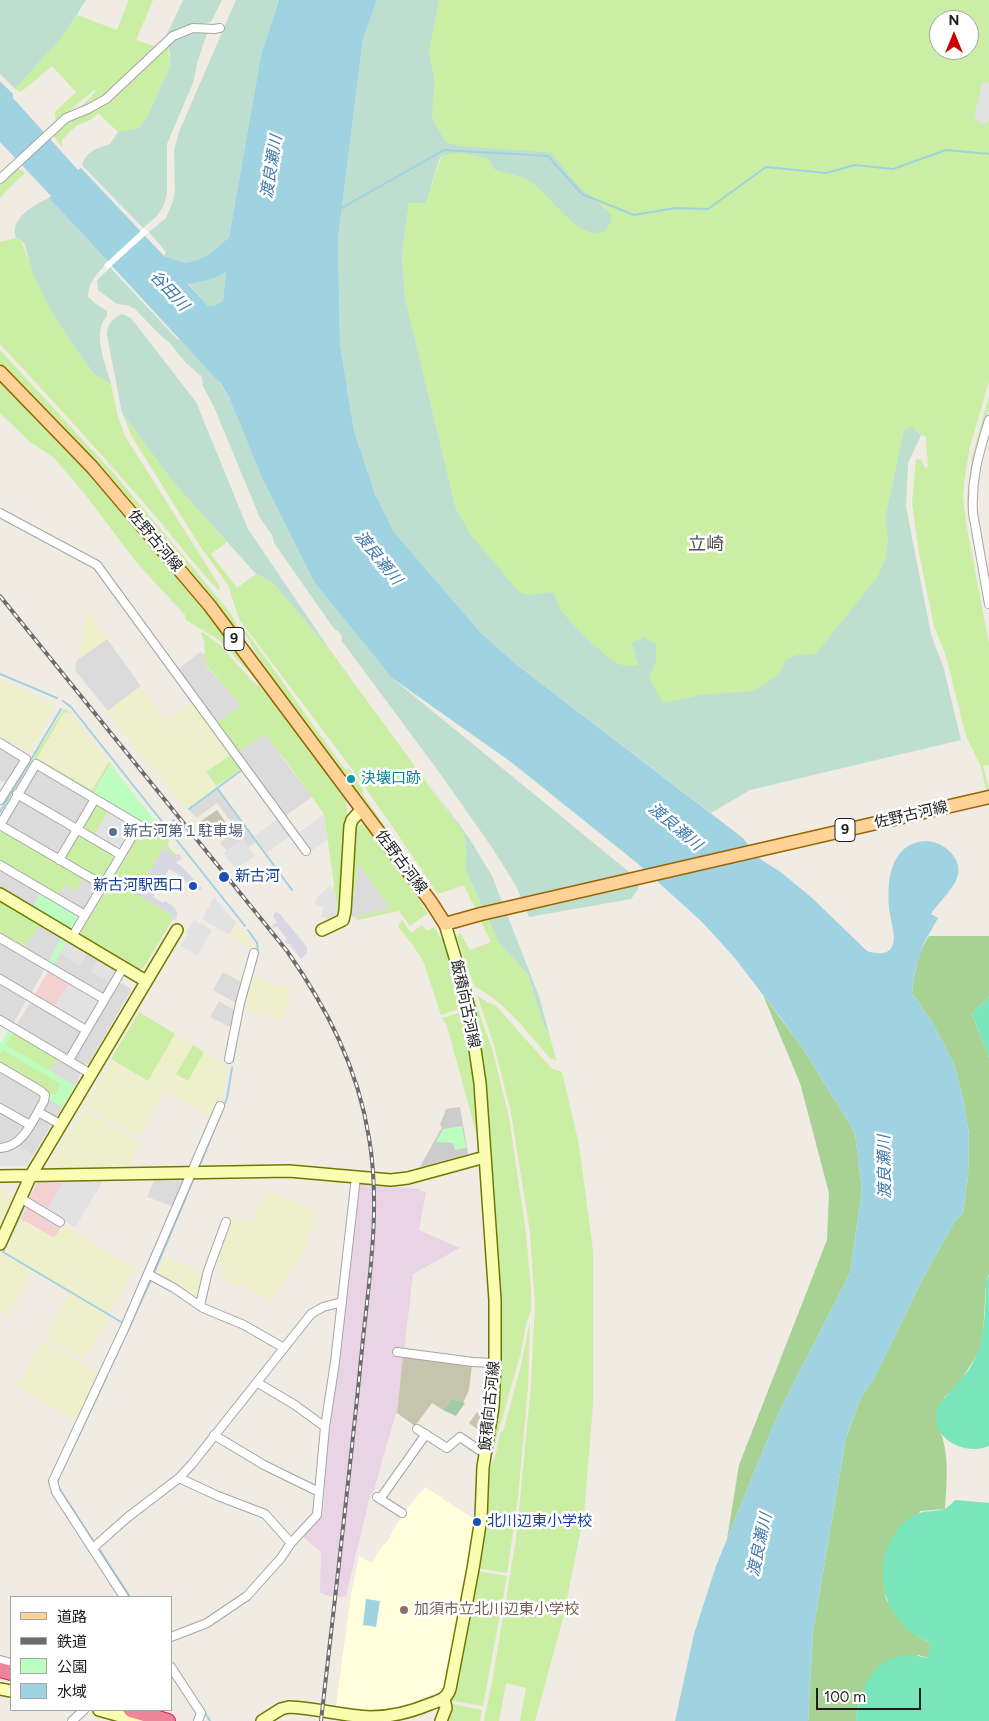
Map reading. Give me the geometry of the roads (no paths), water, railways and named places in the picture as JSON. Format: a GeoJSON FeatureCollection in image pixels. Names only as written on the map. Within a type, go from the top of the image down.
{"type":"FeatureCollection","features":[{"type":"Feature","properties":{"kind":"highway"},"geometry":{"type":"LineString","coordinates":[[134,1711],[168,1721]]}},
{"type":"Feature","properties":{"kind":"main road","name":"佐野古河線"},"geometry":{"type":"LineString","coordinates":[[0,372],[86,460],[210,606],[441,915],[450,922],[989,797]]}},
{"type":"Feature","properties":{"kind":"street"},"geometry":{"type":"LineString","coordinates":[[0,179],[66,118],[106,99],[174,36],[193,28],[220,28]]}},
{"type":"Feature","properties":{"kind":"street"},"geometry":{"type":"LineString","coordinates":[[989,420],[975,468],[972,502],[989,604]]}},
{"type":"Feature","properties":{"kind":"street"},"geometry":{"type":"LineString","coordinates":[[0,513],[97,565],[306,850]]}},
{"type":"Feature","properties":{"kind":"street"},"geometry":{"type":"LineString","coordinates":[[0,743],[26,759],[4,786],[0,800]]}},
{"type":"Feature","properties":{"kind":"street"},"geometry":{"type":"LineString","coordinates":[[72,937],[121,855],[138,825],[36,764],[0,825],[103,885]]}},
{"type":"Feature","properties":{"kind":"street"},"geometry":{"type":"LineString","coordinates":[[17,794],[121,855]]}},
{"type":"Feature","properties":{"kind":"street"},"geometry":{"type":"LineString","coordinates":[[59,860],[95,799]]}},
{"type":"Feature","properties":{"kind":"street"},"geometry":{"type":"LineString","coordinates":[[322,930],[344,920],[350,826],[352,820],[362,809]]}},
{"type":"Feature","properties":{"kind":"street"},"geometry":{"type":"LineString","coordinates":[[0,864],[85,915]]}},
{"type":"Feature","properties":{"kind":"street"},"geometry":{"type":"LineString","coordinates":[[0,894],[146,981]]}},
{"type":"Feature","properties":{"kind":"street","name":"飯積向古河線"},"geometry":{"type":"LineString","coordinates":[[441,1721],[446,1708],[444,1698],[449,1694],[474,1569],[486,1451],[492,1417],[495,1363],[494,1272],[480,1083],[469,1009],[450,922]]}},
{"type":"Feature","properties":{"kind":"street"},"geometry":{"type":"LineString","coordinates":[[0,1244],[31,1176],[60,1124],[177,930]]}},
{"type":"Feature","properties":{"kind":"street"},"geometry":{"type":"LineString","coordinates":[[0,938],[104,999]]}},
{"type":"Feature","properties":{"kind":"street"},"geometry":{"type":"LineString","coordinates":[[229,1059],[240,1003],[254,953]]}},
{"type":"Feature","properties":{"kind":"street"},"geometry":{"type":"LineString","coordinates":[[69,1060],[123,968]]}},
{"type":"Feature","properties":{"kind":"street"},"geometry":{"type":"LineString","coordinates":[[0,979],[86,1030]]}},
{"type":"Feature","properties":{"kind":"street"},"geometry":{"type":"LineString","coordinates":[[0,1020],[91,1074]]}},
{"type":"Feature","properties":{"kind":"street"},"geometry":{"type":"LineString","coordinates":[[0,1067],[43,1093],[45,1098],[22,1138],[16,1144],[0,1148]]}},
{"type":"Feature","properties":{"kind":"street"},"geometry":{"type":"LineString","coordinates":[[123,1596],[56,1492],[53,1481],[148,1274],[220,1106]]}},
{"type":"Feature","properties":{"kind":"street"},"geometry":{"type":"LineString","coordinates":[[0,1108],[30,1125]]}},
{"type":"Feature","properties":{"kind":"street"},"geometry":{"type":"LineString","coordinates":[[38,1112],[60,1124]]}},
{"type":"Feature","properties":{"kind":"street"},"geometry":{"type":"LineString","coordinates":[[0,1176],[300,1171],[398,1179],[485,1157]]}},
{"type":"Feature","properties":{"kind":"street"},"geometry":{"type":"LineString","coordinates":[[172,1637],[207,1623],[247,1596],[317,1516],[325,1427],[356,1177]]}},
{"type":"Feature","properties":{"kind":"street"},"geometry":{"type":"LineString","coordinates":[[22,1199],[60,1222]]}},
{"type":"Feature","properties":{"kind":"street"},"geometry":{"type":"LineString","coordinates":[[200,1306],[208,1271],[226,1222]]}},
{"type":"Feature","properties":{"kind":"street"},"geometry":{"type":"LineString","coordinates":[[148,1274],[174,1288],[200,1306],[244,1325],[284,1348]]}},
{"type":"Feature","properties":{"kind":"street"},"geometry":{"type":"LineString","coordinates":[[93,1548],[128,1517],[179,1478],[258,1383],[311,1314],[323,1307],[342,1302]]}},
{"type":"Feature","properties":{"kind":"street"},"geometry":{"type":"LineString","coordinates":[[397,1352],[495,1363]]}},
{"type":"Feature","properties":{"kind":"street"},"geometry":{"type":"LineString","coordinates":[[258,1383],[295,1404],[325,1427]]}},
{"type":"Feature","properties":{"kind":"street"},"geometry":{"type":"LineString","coordinates":[[418,1428],[447,1448],[460,1437],[479,1450],[486,1451]]}},
{"type":"Feature","properties":{"kind":"street"},"geometry":{"type":"LineString","coordinates":[[402,1512],[378,1498],[426,1434]]}},
{"type":"Feature","properties":{"kind":"street"},"geometry":{"type":"LineString","coordinates":[[214,1435],[264,1464],[319,1492]]}},
{"type":"Feature","properties":{"kind":"street"},"geometry":{"type":"LineString","coordinates":[[179,1478],[218,1496],[265,1514],[291,1544]]}},
{"type":"Feature","properties":{"kind":"street"},"geometry":{"type":"LineString","coordinates":[[172,1669],[201,1713],[198,1721]]}},
{"type":"Feature","properties":{"kind":"street"},"geometry":{"type":"LineString","coordinates":[[262,1721],[281,1709],[289,1707],[363,1716],[393,1715],[419,1709],[444,1698]]}},
{"type":"Feature","properties":{"kind":"street"},"geometry":{"type":"LineString","coordinates":[[72,1721],[83,1711]]}},
{"type":"Feature","properties":{"kind":"street"},"geometry":{"type":"LineString","coordinates":[[103,1711],[138,1721]]}},
{"type":"Feature","properties":{"kind":"water"},"geometry":{"type":"Polygon","coordinates":[[[279,0],[377,0],[363,39],[338,239],[340,344],[354,431],[375,494],[394,532],[482,634],[517,665],[743,838],[760,859],[782,873],[812,898],[867,951],[886,952],[889,951],[893,944],[894,933],[888,893],[891,871],[900,853],[908,846],[918,842],[933,842],[947,849],[955,858],[958,867],[955,883],[931,914],[938,918],[924,943],[915,971],[912,993],[932,1022],[954,1064],[964,1102],[969,1135],[968,1176],[963,1213],[955,1221],[921,1282],[877,1373],[860,1400],[846,1438],[813,1631],[808,1721],[675,1721],[694,1634],[716,1566],[778,1414],[850,1273],[862,1190],[855,1133],[804,1050],[734,957],[702,922],[637,863],[511,762],[392,678],[314,582],[261,476],[229,397],[221,384],[49,198],[51,196],[0,142],[0,81],[78,170],[81,168],[164,256],[186,263],[197,260],[211,253],[229,237],[261,55],[279,0]],[[226,272],[212,279],[188,284],[208,306],[214,306],[223,301],[226,272]]]}},
{"type":"Feature","properties":{"kind":"water"},"geometry":{"type":"Polygon","coordinates":[[[366,1599],[380,1601],[376,1627],[363,1625],[366,1599]]]}},
{"type":"Feature","properties":{"kind":"waterway"},"geometry":{"type":"LineString","coordinates":[[340,209],[444,150],[548,156],[582,194],[634,215],[675,208],[708,209],[766,167],[826,173],[855,165],[893,169],[946,150],[989,154]]}},
{"type":"Feature","properties":{"kind":"waterway"},"geometry":{"type":"LineString","coordinates":[[0,674],[57,698]]}},
{"type":"Feature","properties":{"kind":"waterway"},"geometry":{"type":"LineString","coordinates":[[63,701],[71,707],[245,926]]}},
{"type":"Feature","properties":{"kind":"waterway"},"geometry":{"type":"LineString","coordinates":[[0,812],[61,709]]}},
{"type":"Feature","properties":{"kind":"waterway"},"geometry":{"type":"LineString","coordinates":[[189,809],[243,769]]}},
{"type":"Feature","properties":{"kind":"waterway"},"geometry":{"type":"LineString","coordinates":[[217,788],[292,890]]}},
{"type":"Feature","properties":{"kind":"waterway"},"geometry":{"type":"LineString","coordinates":[[167,827],[174,820]]}},
{"type":"Feature","properties":{"kind":"waterway"},"geometry":{"type":"LineString","coordinates":[[243,1007],[258,953],[257,943],[248,930]]}},
{"type":"Feature","properties":{"kind":"waterway"},"geometry":{"type":"LineString","coordinates":[[233,1061],[239,1025]]}},
{"type":"Feature","properties":{"kind":"waterway"},"geometry":{"type":"LineString","coordinates":[[200,1165],[227,1098],[232,1068]]}},
{"type":"Feature","properties":{"kind":"waterway"},"geometry":{"type":"LineString","coordinates":[[154,1273],[194,1178]]}},
{"type":"Feature","properties":{"kind":"waterway"},"geometry":{"type":"LineString","coordinates":[[25,1205],[3,1252],[123,1323]]}},
{"type":"Feature","properties":{"kind":"waterway"},"geometry":{"type":"LineString","coordinates":[[109,1371],[151,1280]]}},
{"type":"Feature","properties":{"kind":"waterway"},"geometry":{"type":"LineString","coordinates":[[61,1473],[107,1376]]}},
{"type":"Feature","properties":{"kind":"waterway"},"geometry":{"type":"LineString","coordinates":[[59,1478],[57,1484],[59,1488],[94,1542]]}},
{"type":"Feature","properties":{"kind":"waterway"},"geometry":{"type":"LineString","coordinates":[[100,1550],[129,1596]]}},
{"type":"Feature","properties":{"kind":"waterway"},"geometry":{"type":"LineString","coordinates":[[204,1711],[210,1721]]}},
{"type":"Feature","properties":{"kind":"railway"},"geometry":{"type":"LineString","coordinates":[[0,596],[287,951],[328,1017],[349,1063],[357,1087],[364,1112],[372,1164],[374,1191],[373,1244],[321,1721]]}},
{"type":"Feature","properties":{"kind":"place","name":"決壊口跡"},"geometry":{"type":"Point","coordinates":[351,779]}},
{"type":"Feature","properties":{"kind":"place","name":"新古河第１駐車場"},"geometry":{"type":"Point","coordinates":[113,832]}},
{"type":"Feature","properties":{"kind":"place","name":"新古河"},"geometry":{"type":"Point","coordinates":[224,877]}},
{"type":"Feature","properties":{"kind":"place","name":"新古河駅西口"},"geometry":{"type":"Point","coordinates":[193,886]}},
{"type":"Feature","properties":{"kind":"place","name":"北川辺東小学校"},"geometry":{"type":"Point","coordinates":[477,1522]}},
{"type":"Feature","properties":{"kind":"place","name":"加須市立北川辺東小学校"},"geometry":{"type":"Point","coordinates":[404,1610]}},
{"type":"Feature","properties":{"kind":"district","name":"立崎"},"geometry":{"type":"Point","coordinates":[706,545]}},
{"type":"Feature","properties":{"kind":"water label","name":"渡良瀬川"},"geometry":{"type":"Point","coordinates":[272,167]}},
{"type":"Feature","properties":{"kind":"water label","name":"谷田川"},"geometry":{"type":"Point","coordinates":[169,291]}},
{"type":"Feature","properties":{"kind":"water label","name":"渡良瀬川"},"geometry":{"type":"Point","coordinates":[378,558]}},
{"type":"Feature","properties":{"kind":"water label","name":"渡良瀬川"},"geometry":{"type":"Point","coordinates":[675,827]}},
{"type":"Feature","properties":{"kind":"water label","name":"渡良瀬川"},"geometry":{"type":"Point","coordinates":[885,1167]}},
{"type":"Feature","properties":{"kind":"water label","name":"渡良瀬川"},"geometry":{"type":"Point","coordinates":[760,1545]}}]}
